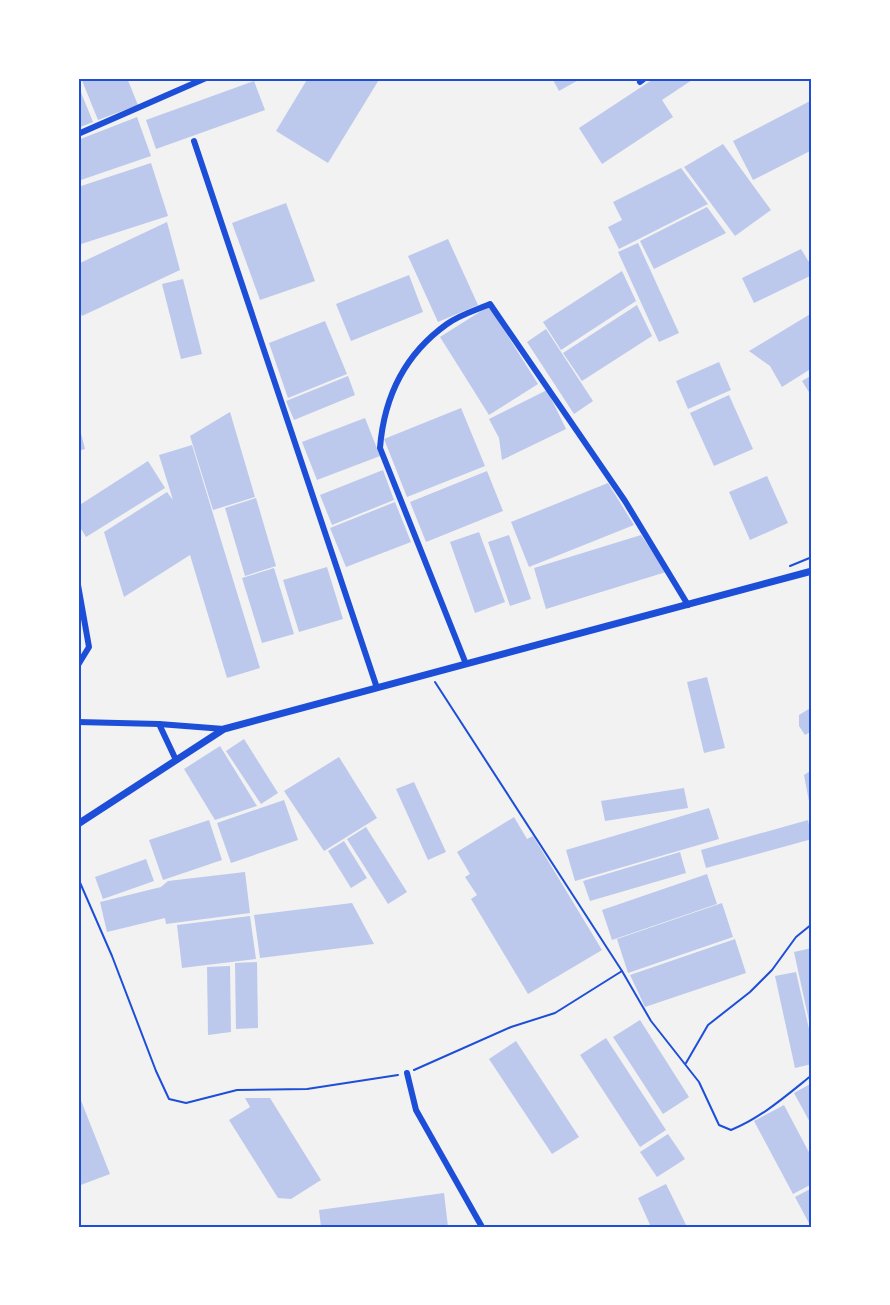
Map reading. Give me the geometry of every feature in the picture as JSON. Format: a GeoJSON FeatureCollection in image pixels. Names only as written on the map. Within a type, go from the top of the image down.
{"type":"FeatureCollection","features":[{"type":"Feature","properties":{"kind":"street"},"geometry":{"type":"LineString","coordinates":[[78,134],[206,78]]}},
{"type":"Feature","properties":{"kind":"street"},"geometry":{"type":"LineString","coordinates":[[194,141],[377,688]]}},
{"type":"Feature","properties":{"kind":"street"},"geometry":{"type":"LineString","coordinates":[[466,664],[380,448],[388,400],[412,356],[448,323],[490,304],[625,501],[688,605]]}},
{"type":"Feature","properties":{"kind":"street"},"geometry":{"type":"LineString","coordinates":[[78,824],[224,729],[812,572]]}},
{"type":"Feature","properties":{"kind":"street"},"geometry":{"type":"LineString","coordinates":[[78,585],[89,647],[78,664]]}},
{"type":"Feature","properties":{"kind":"street"},"geometry":{"type":"LineString","coordinates":[[78,722],[159,724],[224,729]]}},
{"type":"Feature","properties":{"kind":"street"},"geometry":{"type":"LineString","coordinates":[[159,724],[176,760]]}},
{"type":"Feature","properties":{"kind":"street"},"geometry":{"type":"LineString","coordinates":[[407,1073],[416,1110],[482,1227]]}},
{"type":"Feature","properties":{"kind":"path"},"geometry":{"type":"LineString","coordinates":[[430,674],[622,971],[651,1021],[699,1082],[719,1125],[731,1130],[774,1106],[812,1075]]}},
{"type":"Feature","properties":{"kind":"path"},"geometry":{"type":"LineString","coordinates":[[78,878],[169,1099],[186,1103],[237,1090],[307,1089],[407,1073],[511,1027],[555,1013],[622,971]]}},
{"type":"Feature","properties":{"kind":"path"},"geometry":{"type":"LineString","coordinates":[[686,1064],[708,1025],[750,992],[772,970],[796,937],[812,924]]}},
{"type":"Feature","properties":{"kind":"building"},"geometry":{"type":"Polygon","coordinates":[[[81,78],[127,78],[138,105],[98,120],[81,78]]]}},
{"type":"Feature","properties":{"kind":"building"},"geometry":{"type":"Polygon","coordinates":[[[308,78],[380,78],[328,163],[276,131],[308,78]]]}},
{"type":"Feature","properties":{"kind":"building"},"geometry":{"type":"Polygon","coordinates":[[[552,78],[582,78],[559,91],[552,78]]]}},
{"type":"Feature","properties":{"kind":"building"},"geometry":{"type":"Polygon","coordinates":[[[655,78],[695,78],[662,100],[673,117],[602,164],[579,128],[655,78]]]}},
{"type":"Feature","properties":{"kind":"building"},"geometry":{"type":"Polygon","coordinates":[[[254,81],[265,110],[156,149],[146,120],[254,81]]]}},
{"type":"Feature","properties":{"kind":"building"},"geometry":{"type":"Polygon","coordinates":[[[78,85],[93,122],[78,128],[78,85]]]}},
{"type":"Feature","properties":{"kind":"building"},"geometry":{"type":"Polygon","coordinates":[[[812,100],[812,150],[753,180],[733,141],[812,100]]]}},
{"type":"Feature","properties":{"kind":"building"},"geometry":{"type":"Polygon","coordinates":[[[137,117],[151,156],[78,181],[78,140],[137,117]]]}},
{"type":"Feature","properties":{"kind":"building"},"geometry":{"type":"Polygon","coordinates":[[[723,144],[771,210],[735,236],[684,167],[723,144]]]}},
{"type":"Feature","properties":{"kind":"building"},"geometry":{"type":"Polygon","coordinates":[[[151,163],[168,216],[78,245],[78,187],[151,163]]]}},
{"type":"Feature","properties":{"kind":"building"},"geometry":{"type":"Polygon","coordinates":[[[681,168],[708,204],[619,249],[608,227],[622,220],[613,202],[681,168]]]}},
{"type":"Feature","properties":{"kind":"building"},"geometry":{"type":"Polygon","coordinates":[[[286,203],[315,281],[260,300],[232,223],[286,203]]]}},
{"type":"Feature","properties":{"kind":"building"},"geometry":{"type":"Polygon","coordinates":[[[707,207],[726,233],[654,269],[640,241],[707,207]]]}},
{"type":"Feature","properties":{"kind":"building"},"geometry":{"type":"Polygon","coordinates":[[[167,222],[180,270],[82,316],[78,308],[78,264],[167,222]]]}},
{"type":"Feature","properties":{"kind":"building"},"geometry":{"type":"Polygon","coordinates":[[[448,239],[478,305],[438,322],[408,256],[448,239]]]}},
{"type":"Feature","properties":{"kind":"building"},"geometry":{"type":"Polygon","coordinates":[[[638,243],[679,333],[659,342],[618,252],[638,243]]]}},
{"type":"Feature","properties":{"kind":"building"},"geometry":{"type":"Polygon","coordinates":[[[801,249],[812,267],[812,275],[754,303],[742,278],[801,249]]]}},
{"type":"Feature","properties":{"kind":"building"},"geometry":{"type":"Polygon","coordinates":[[[622,271],[636,301],[561,350],[543,322],[622,271]]]}},
{"type":"Feature","properties":{"kind":"building"},"geometry":{"type":"Polygon","coordinates":[[[409,275],[423,312],[351,341],[336,304],[409,275]]]}},
{"type":"Feature","properties":{"kind":"building"},"geometry":{"type":"Polygon","coordinates":[[[183,279],[202,354],[181,359],[162,284],[183,279]]]}},
{"type":"Feature","properties":{"kind":"building"},"geometry":{"type":"Polygon","coordinates":[[[637,305],[652,336],[582,381],[563,353],[637,305]]]}},
{"type":"Feature","properties":{"kind":"building"},"geometry":{"type":"Polygon","coordinates":[[[489,306],[538,384],[489,415],[440,337],[489,306]]]}},
{"type":"Feature","properties":{"kind":"building"},"geometry":{"type":"Polygon","coordinates":[[[812,313],[812,368],[782,387],[770,366],[749,351],[812,313]]]}},
{"type":"Feature","properties":{"kind":"building"},"geometry":{"type":"Polygon","coordinates":[[[325,321],[347,374],[288,398],[269,343],[325,321]]]}},
{"type":"Feature","properties":{"kind":"building"},"geometry":{"type":"Polygon","coordinates":[[[546,329],[593,401],[574,414],[527,342],[546,329]]]}},
{"type":"Feature","properties":{"kind":"building"},"geometry":{"type":"Polygon","coordinates":[[[719,362],[731,390],[688,409],[676,381],[719,362]]]}},
{"type":"Feature","properties":{"kind":"building"},"geometry":{"type":"Polygon","coordinates":[[[812,375],[812,397],[802,381],[812,375]]]}},
{"type":"Feature","properties":{"kind":"building"},"geometry":{"type":"Polygon","coordinates":[[[348,376],[355,395],[294,420],[286,401],[348,376]]]}},
{"type":"Feature","properties":{"kind":"building"},"geometry":{"type":"Polygon","coordinates":[[[547,390],[566,429],[502,460],[499,438],[489,419],[547,390]]]}},
{"type":"Feature","properties":{"kind":"building"},"geometry":{"type":"Polygon","coordinates":[[[729,395],[753,449],[714,466],[690,413],[729,395]]]}},
{"type":"Feature","properties":{"kind":"building"},"geometry":{"type":"Polygon","coordinates":[[[461,408],[485,466],[407,497],[384,439],[461,408]]]}},
{"type":"Feature","properties":{"kind":"building"},"geometry":{"type":"Polygon","coordinates":[[[230,412],[255,497],[213,510],[190,436],[230,412]]]}},
{"type":"Feature","properties":{"kind":"building"},"geometry":{"type":"Polygon","coordinates":[[[365,418],[380,456],[317,480],[302,442],[365,418]]]}},
{"type":"Feature","properties":{"kind":"building"},"geometry":{"type":"Polygon","coordinates":[[[78,422],[85,449],[78,451],[78,422]]]}},
{"type":"Feature","properties":{"kind":"building"},"geometry":{"type":"Polygon","coordinates":[[[192,445],[260,668],[227,678],[190,555],[124,597],[104,532],[167,492],[173,500],[159,455],[192,445]]]}},
{"type":"Feature","properties":{"kind":"building"},"geometry":{"type":"Polygon","coordinates":[[[148,461],[165,488],[86,537],[78,524],[78,506],[148,461]]]}},
{"type":"Feature","properties":{"kind":"building"},"geometry":{"type":"Polygon","coordinates":[[[383,470],[394,500],[332,525],[320,495],[383,470]]]}},
{"type":"Feature","properties":{"kind":"building"},"geometry":{"type":"Polygon","coordinates":[[[487,471],[503,511],[426,542],[410,502],[487,471]]]}},
{"type":"Feature","properties":{"kind":"building"},"geometry":{"type":"Polygon","coordinates":[[[767,476],[788,523],[750,540],[729,492],[767,476]]]}},
{"type":"Feature","properties":{"kind":"building"},"geometry":{"type":"Polygon","coordinates":[[[608,483],[634,525],[529,567],[511,522],[608,483]]]}},
{"type":"Feature","properties":{"kind":"building"},"geometry":{"type":"Polygon","coordinates":[[[256,498],[276,566],[245,576],[225,508],[256,498]]]}},
{"type":"Feature","properties":{"kind":"building"},"geometry":{"type":"Polygon","coordinates":[[[395,502],[411,542],[346,567],[330,528],[395,502]]]}},
{"type":"Feature","properties":{"kind":"building"},"geometry":{"type":"Polygon","coordinates":[[[479,532],[505,602],[475,613],[450,542],[479,532]]]}},
{"type":"Feature","properties":{"kind":"building"},"geometry":{"type":"Polygon","coordinates":[[[509,535],[531,599],[510,606],[488,542],[509,535]]]}},
{"type":"Feature","properties":{"kind":"building"},"geometry":{"type":"Polygon","coordinates":[[[641,535],[666,572],[546,609],[534,568],[641,535]]]}},
{"type":"Feature","properties":{"kind":"building"},"geometry":{"type":"Polygon","coordinates":[[[327,567],[343,619],[299,632],[283,580],[327,567]]]}},
{"type":"Feature","properties":{"kind":"building"},"geometry":{"type":"Polygon","coordinates":[[[274,568],[294,634],[262,643],[242,578],[274,568]]]}},
{"type":"Feature","properties":{"kind":"building"},"geometry":{"type":"Polygon","coordinates":[[[707,677],[725,748],[704,753],[687,682],[707,677]]]}},
{"type":"Feature","properties":{"kind":"building"},"geometry":{"type":"Polygon","coordinates":[[[812,707],[812,731],[805,735],[799,726],[799,715],[812,707]]]}},
{"type":"Feature","properties":{"kind":"building"},"geometry":{"type":"Polygon","coordinates":[[[244,739],[278,793],[261,804],[226,751],[244,739]]]}},
{"type":"Feature","properties":{"kind":"building"},"geometry":{"type":"Polygon","coordinates":[[[220,746],[257,806],[215,820],[184,769],[220,746]]]}},
{"type":"Feature","properties":{"kind":"building"},"geometry":{"type":"Polygon","coordinates":[[[339,757],[377,818],[324,851],[284,791],[339,757]]]}},
{"type":"Feature","properties":{"kind":"building"},"geometry":{"type":"Polygon","coordinates":[[[812,770],[812,812],[811,812],[804,775],[812,770]]]}},
{"type":"Feature","properties":{"kind":"building"},"geometry":{"type":"Polygon","coordinates":[[[414,782],[446,852],[428,860],[396,789],[414,782]]]}},
{"type":"Feature","properties":{"kind":"building"},"geometry":{"type":"Polygon","coordinates":[[[684,788],[688,808],[605,821],[601,801],[684,788]]]}},
{"type":"Feature","properties":{"kind":"building"},"geometry":{"type":"Polygon","coordinates":[[[284,800],[298,840],[231,863],[217,823],[284,800]]]}},
{"type":"Feature","properties":{"kind":"building"},"geometry":{"type":"Polygon","coordinates":[[[709,808],[719,839],[575,881],[566,850],[709,808]]]}},
{"type":"Feature","properties":{"kind":"building"},"geometry":{"type":"Polygon","coordinates":[[[514,817],[527,839],[533,836],[602,950],[528,994],[471,899],[477,895],[465,877],[470,874],[457,852],[514,817]]]}},
{"type":"Feature","properties":{"kind":"building"},"geometry":{"type":"Polygon","coordinates":[[[209,820],[222,860],[163,880],[149,840],[209,820]]]}},
{"type":"Feature","properties":{"kind":"building"},"geometry":{"type":"Polygon","coordinates":[[[808,820],[812,839],[706,868],[701,850],[808,820]]]}},
{"type":"Feature","properties":{"kind":"building"},"geometry":{"type":"Polygon","coordinates":[[[366,827],[407,892],[388,904],[347,839],[366,827]]]}},
{"type":"Feature","properties":{"kind":"building"},"geometry":{"type":"Polygon","coordinates":[[[344,841],[367,878],[351,888],[328,851],[344,841]]]}},
{"type":"Feature","properties":{"kind":"building"},"geometry":{"type":"Polygon","coordinates":[[[680,852],[686,873],[590,901],[583,881],[680,852]]]}},
{"type":"Feature","properties":{"kind":"building"},"geometry":{"type":"Polygon","coordinates":[[[146,859],[154,881],[103,899],[95,877],[146,859]]]}},
{"type":"Feature","properties":{"kind":"building"},"geometry":{"type":"Polygon","coordinates":[[[245,872],[250,913],[166,924],[165,918],[107,932],[100,902],[161,887],[168,881],[245,872]]]}},
{"type":"Feature","properties":{"kind":"building"},"geometry":{"type":"Polygon","coordinates":[[[707,874],[717,904],[612,940],[602,910],[707,874]]]}},
{"type":"Feature","properties":{"kind":"building"},"geometry":{"type":"Polygon","coordinates":[[[352,903],[374,944],[260,958],[254,915],[352,903]]]}},
{"type":"Feature","properties":{"kind":"building"},"geometry":{"type":"Polygon","coordinates":[[[722,903],[733,937],[628,973],[617,939],[722,903]]]}},
{"type":"Feature","properties":{"kind":"building"},"geometry":{"type":"Polygon","coordinates":[[[250,916],[256,959],[182,968],[177,925],[250,916]]]}},
{"type":"Feature","properties":{"kind":"building"},"geometry":{"type":"Polygon","coordinates":[[[735,939],[746,973],[645,1007],[630,975],[735,939]]]}},
{"type":"Feature","properties":{"kind":"building"},"geometry":{"type":"Polygon","coordinates":[[[812,948],[812,1030],[811,1030],[794,952],[812,948]]]}},
{"type":"Feature","properties":{"kind":"building"},"geometry":{"type":"Polygon","coordinates":[[[257,962],[258,1028],[236,1029],[235,963],[257,962]]]}},
{"type":"Feature","properties":{"kind":"building"},"geometry":{"type":"Polygon","coordinates":[[[230,966],[231,1032],[208,1035],[207,967],[230,966]]]}},
{"type":"Feature","properties":{"kind":"building"},"geometry":{"type":"Polygon","coordinates":[[[796,972],[812,1042],[812,1064],[795,1068],[775,976],[796,972]]]}},
{"type":"Feature","properties":{"kind":"building"},"geometry":{"type":"Polygon","coordinates":[[[640,1020],[689,1097],[663,1114],[613,1037],[640,1020]]]}},
{"type":"Feature","properties":{"kind":"building"},"geometry":{"type":"Polygon","coordinates":[[[606,1038],[666,1130],[640,1147],[580,1055],[606,1038]]]}},
{"type":"Feature","properties":{"kind":"building"},"geometry":{"type":"Polygon","coordinates":[[[516,1041],[579,1137],[552,1154],[489,1059],[516,1041]]]}},
{"type":"Feature","properties":{"kind":"building"},"geometry":{"type":"Polygon","coordinates":[[[812,1083],[812,1126],[794,1093],[812,1083]]]}},
{"type":"Feature","properties":{"kind":"building"},"geometry":{"type":"Polygon","coordinates":[[[78,1093],[110,1174],[78,1186],[78,1093]]]}},
{"type":"Feature","properties":{"kind":"building"},"geometry":{"type":"Polygon","coordinates":[[[245,1098],[270,1098],[321,1180],[291,1199],[278,1198],[229,1120],[250,1107],[245,1098]]]}},
{"type":"Feature","properties":{"kind":"building"},"geometry":{"type":"Polygon","coordinates":[[[784,1105],[812,1158],[812,1184],[793,1194],[754,1121],[784,1105]]]}},
{"type":"Feature","properties":{"kind":"building"},"geometry":{"type":"Polygon","coordinates":[[[668,1134],[685,1159],[657,1177],[640,1152],[668,1134]]]}},
{"type":"Feature","properties":{"kind":"building"},"geometry":{"type":"Polygon","coordinates":[[[666,1184],[687,1227],[651,1227],[638,1198],[666,1184]]]}},
{"type":"Feature","properties":{"kind":"building"},"geometry":{"type":"Polygon","coordinates":[[[812,1188],[812,1227],[811,1227],[795,1197],[812,1188]]]}},
{"type":"Feature","properties":{"kind":"building"},"geometry":{"type":"Polygon","coordinates":[[[444,1193],[448,1227],[321,1227],[319,1210],[444,1193]]]}}]}
